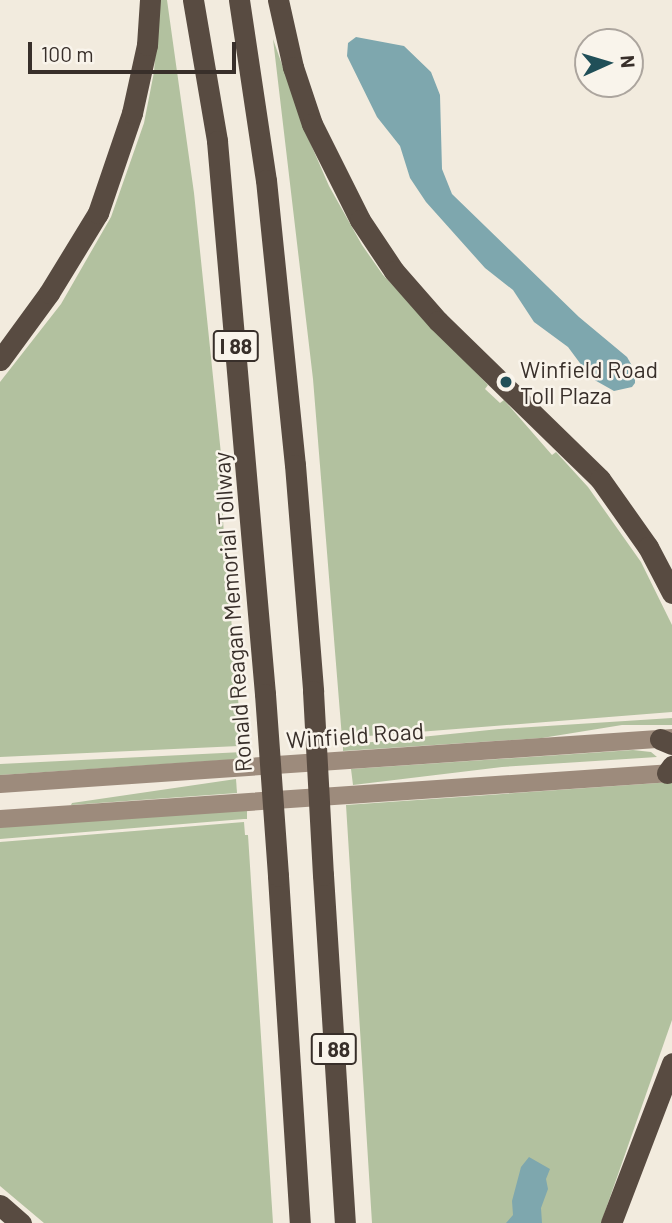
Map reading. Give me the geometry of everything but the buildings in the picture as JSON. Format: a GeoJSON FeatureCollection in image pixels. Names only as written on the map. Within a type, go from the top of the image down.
{"type":"FeatureCollection","features":[{"type":"Feature","properties":{"kind":"highway"},"geometry":{"type":"LineString","coordinates":[[0,360],[49,293],[98,213],[132,113],[148,45],[150,0]]}},
{"type":"Feature","properties":{"kind":"highway","name":"Ronald Reagan Memorial Tollway"},"geometry":{"type":"LineString","coordinates":[[193,0],[217,141],[265,694],[300,1223]]}},
{"type":"Feature","properties":{"kind":"highway","name":"I 88"},"geometry":{"type":"LineString","coordinates":[[239,0],[266,180],[295,465],[313,691],[345,1223]]}},
{"type":"Feature","properties":{"kind":"highway"},"geometry":{"type":"LineString","coordinates":[[278,0],[293,67],[312,124],[360,220],[394,271],[438,321],[600,479],[648,547],[672,593]]}},
{"type":"Feature","properties":{"kind":"highway"},"geometry":{"type":"LineString","coordinates":[[611,1223],[672,1063]]}},
{"type":"Feature","properties":{"kind":"highway"},"geometry":{"type":"LineString","coordinates":[[0,1205],[21,1223]]}},
{"type":"Feature","properties":{"kind":"main road","name":"Winfield Road"},"geometry":{"type":"LineString","coordinates":[[0,784],[668,740]]}},
{"type":"Feature","properties":{"kind":"main road"},"geometry":{"type":"LineString","coordinates":[[0,819],[670,771]]}},
{"type":"Feature","properties":{"kind":"green space"},"geometry":{"type":"Polygon","coordinates":[[[159,0],[167,0],[194,193],[224,483],[221,486],[241,733],[239,746],[0,757],[0,382],[61,304],[111,217],[144,123],[154,72],[159,0]]]}},
{"type":"Feature","properties":{"kind":"green space"},"geometry":{"type":"Polygon","coordinates":[[[273,39],[306,133],[329,186],[362,245],[383,275],[488,385],[485,389],[500,403],[504,400],[552,455],[556,452],[588,487],[641,562],[672,625],[672,712],[342,738],[313,379],[273,39]]]}},
{"type":"Feature","properties":{"kind":"green space"},"geometry":{"type":"Polygon","coordinates":[[[672,718],[672,725],[622,725],[542,738],[343,751],[343,745],[499,729],[672,718]]]}},
{"type":"Feature","properties":{"kind":"green space"},"geometry":{"type":"Polygon","coordinates":[[[633,750],[651,752],[657,757],[502,767],[353,785],[351,769],[633,750]]]}},
{"type":"Feature","properties":{"kind":"green space"},"geometry":{"type":"Polygon","coordinates":[[[243,752],[243,759],[0,775],[0,764],[243,752]]]}},
{"type":"Feature","properties":{"kind":"green space"},"geometry":{"type":"Polygon","coordinates":[[[236,779],[237,793],[71,805],[72,803],[236,779]]]}},
{"type":"Feature","properties":{"kind":"green space"},"geometry":{"type":"Polygon","coordinates":[[[672,782],[672,1020],[601,1223],[372,1223],[346,805],[672,782]]]}},
{"type":"Feature","properties":{"kind":"green space"},"geometry":{"type":"Polygon","coordinates":[[[247,810],[247,819],[0,839],[0,827],[247,810]]]}},
{"type":"Feature","properties":{"kind":"green space"},"geometry":{"type":"Polygon","coordinates":[[[244,822],[245,835],[248,835],[273,1223],[44,1223],[0,1186],[0,842],[244,822]]]}},
{"type":"Feature","properties":{"kind":"water"},"geometry":{"type":"Polygon","coordinates":[[[356,37],[404,46],[431,72],[440,95],[442,169],[452,194],[579,317],[627,357],[635,371],[635,383],[632,387],[614,391],[591,378],[568,347],[534,322],[513,290],[485,268],[426,202],[410,178],[400,146],[377,117],[347,56],[348,43],[356,37]]]}},
{"type":"Feature","properties":{"kind":"water"},"geometry":{"type":"Polygon","coordinates":[[[529,1157],[550,1169],[546,1179],[548,1189],[541,1208],[542,1223],[506,1223],[513,1215],[512,1201],[521,1167],[529,1157]]]}},
{"type":"Feature","properties":{"kind":"place","name":"Winfield Road Toll Plaza"},"geometry":{"type":"Point","coordinates":[506,382]}}]}
